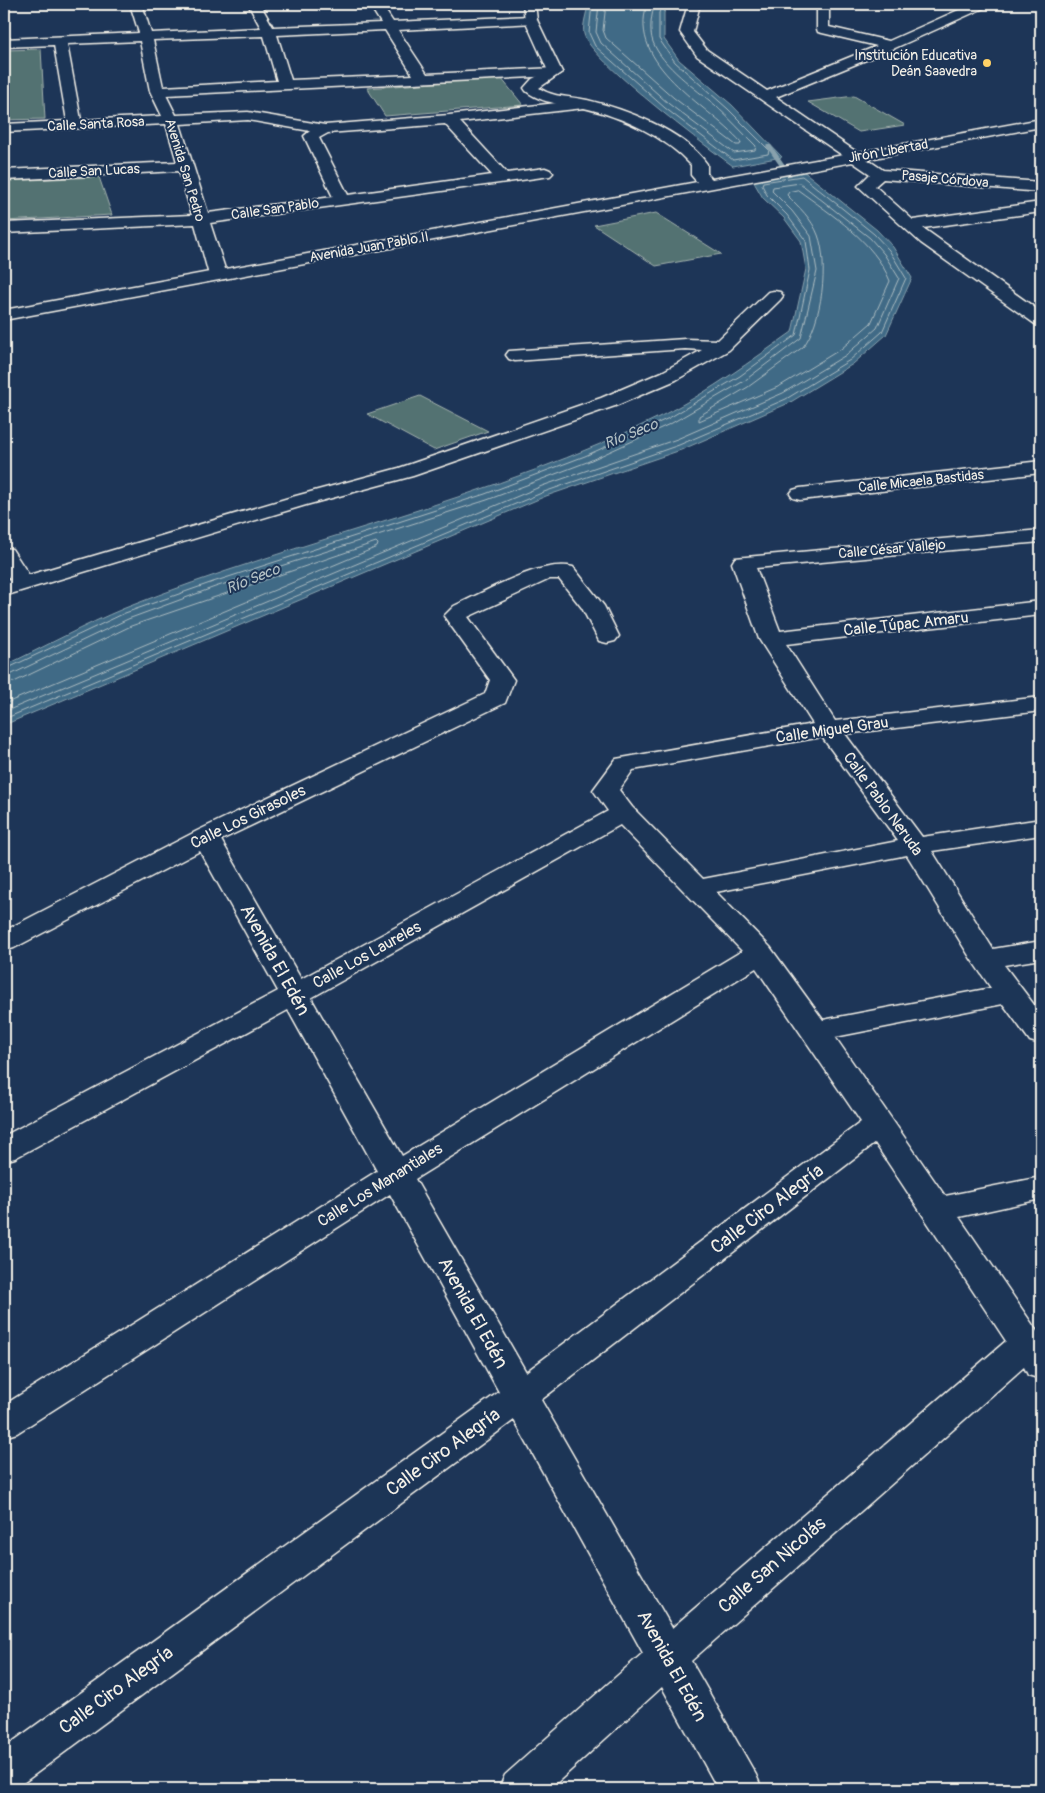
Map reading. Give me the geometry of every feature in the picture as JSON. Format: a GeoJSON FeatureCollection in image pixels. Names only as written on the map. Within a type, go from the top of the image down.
{"type":"FeatureCollection","features":[{"type":"Feature","properties":{"kind":"street","name":"Avenida San Pedro"},"geometry":{"type":"LineString","coordinates":[[136,4],[146,36],[157,92],[172,121],[218,275]]}},
{"type":"Feature","properties":{"kind":"street"},"geometry":{"type":"LineString","coordinates":[[254,4],[269,31],[285,84]]}},
{"type":"Feature","properties":{"kind":"street"},"geometry":{"type":"LineString","coordinates":[[375,4],[423,79]]}},
{"type":"Feature","properties":{"kind":"street"},"geometry":{"type":"LineString","coordinates":[[530,4],[531,20],[555,72]]}},
{"type":"Feature","properties":{"kind":"street","name":"Pasaje Córdova"},"geometry":{"type":"LineString","coordinates":[[694,4],[686,32],[702,53],[879,174],[1041,187]]}},
{"type":"Feature","properties":{"kind":"street"},"geometry":{"type":"LineString","coordinates":[[823,4],[822,26],[826,31],[890,45]]}},
{"type":"Feature","properties":{"kind":"street"},"geometry":{"type":"LineString","coordinates":[[766,96],[890,45],[982,4]]}},
{"type":"Feature","properties":{"kind":"street"},"geometry":{"type":"LineString","coordinates":[[4,43],[531,20]]}},
{"type":"Feature","properties":{"kind":"street"},"geometry":{"type":"LineString","coordinates":[[60,40],[75,125]]}},
{"type":"Feature","properties":{"kind":"street"},"geometry":{"type":"LineString","coordinates":[[157,92],[285,84],[555,72]]}},
{"type":"Feature","properties":{"kind":"street"},"geometry":{"type":"LineString","coordinates":[[555,72],[537,82],[531,88],[540,95],[555,101],[584,104],[627,118],[681,145],[700,164],[699,175],[708,184]]}},
{"type":"Feature","properties":{"kind":"street","name":"Calle Santa Rosa"},"geometry":{"type":"LineString","coordinates":[[4,128],[248,116],[326,129],[449,119],[584,104]]}},
{"type":"Feature","properties":{"kind":"street"},"geometry":{"type":"LineString","coordinates":[[449,119],[503,178]]}},
{"type":"Feature","properties":{"kind":"street","name":"Jirón Libertad"},"geometry":{"type":"LineString","coordinates":[[734,180],[1041,123]]}},
{"type":"Feature","properties":{"kind":"street"},"geometry":{"type":"LineString","coordinates":[[326,129],[311,136],[343,200]]}},
{"type":"Feature","properties":{"kind":"street","name":"Calle San Lucas"},"geometry":{"type":"LineString","coordinates":[[4,175],[185,166]]}},
{"type":"Feature","properties":{"kind":"street","name":"Calle San Pablo"},"geometry":{"type":"LineString","coordinates":[[4,228],[201,219],[544,172]]}},
{"type":"Feature","properties":{"kind":"street"},"geometry":{"type":"LineString","coordinates":[[879,174],[866,186],[909,225],[927,240],[1041,320]]}},
{"type":"Feature","properties":{"kind":"street","name":"Avenida Juan Pablo II"},"geometry":{"type":"LineString","coordinates":[[4,315],[734,180]]}},
{"type":"Feature","properties":{"kind":"street"},"geometry":{"type":"LineString","coordinates":[[909,225],[1041,207]]}},
{"type":"Feature","properties":{"kind":"street"},"geometry":{"type":"LineString","coordinates":[[4,554],[13,586],[299,501],[406,472],[608,402],[669,376],[723,346],[774,296]]}},
{"type":"Feature","properties":{"kind":"street"},"geometry":{"type":"LineString","coordinates":[[515,355],[685,344],[723,346]]}},
{"type":"Feature","properties":{"kind":"street","name":"Calle Micaela Bastidas"},"geometry":{"type":"LineString","coordinates":[[800,494],[1041,467]]}},
{"type":"Feature","properties":{"kind":"street","name":"Calle César Vallejo"},"geometry":{"type":"LineString","coordinates":[[743,563],[1041,536]]}},
{"type":"Feature","properties":{"kind":"street","name":"Calle Pablo Neruda"},"geometry":{"type":"LineString","coordinates":[[743,563],[771,639],[828,729],[914,846],[985,959],[1041,1034]]}},
{"type":"Feature","properties":{"kind":"street","name":"Calle Los Girasoles"},"geometry":{"type":"LineString","coordinates":[[4,942],[206,837],[496,698],[502,680],[455,616],[462,611],[546,573],[565,572],[593,606],[608,636]]}},
{"type":"Feature","properties":{"kind":"street","name":"Calle Túpac Amaru"},"geometry":{"type":"LineString","coordinates":[[771,639],[1041,608]]}},
{"type":"Feature","properties":{"kind":"street","name":"Calle Miguel Grau"},"geometry":{"type":"LineString","coordinates":[[623,813],[606,790],[625,764],[828,729],[1041,704]]}},
{"type":"Feature","properties":{"kind":"street"},"geometry":{"type":"LineString","coordinates":[[623,813],[760,953],[816,1031],[1034,1354]]}},
{"type":"Feature","properties":{"kind":"street","name":"Calle Los Laureles"},"geometry":{"type":"LineString","coordinates":[[4,1150],[294,995],[623,813]]}},
{"type":"Feature","properties":{"kind":"street"},"geometry":{"type":"LineString","coordinates":[[696,888],[914,846],[1041,827]]}},
{"type":"Feature","properties":{"kind":"street","name":"Avenida El Edén"},"geometry":{"type":"LineString","coordinates":[[206,837],[741,1789]]}},
{"type":"Feature","properties":{"kind":"street"},"geometry":{"type":"LineString","coordinates":[[985,959],[1041,950]]}},
{"type":"Feature","properties":{"kind":"street","name":"Calle Los Manantiales"},"geometry":{"type":"LineString","coordinates":[[4,1423],[396,1175],[760,953]]}},
{"type":"Feature","properties":{"kind":"street"},"geometry":{"type":"LineString","coordinates":[[816,1031],[1011,993]]}},
{"type":"Feature","properties":{"kind":"street","name":"Calle Ciro Alegría"},"geometry":{"type":"LineString","coordinates":[[4,1772],[520,1396],[878,1125]]}},
{"type":"Feature","properties":{"kind":"street"},"geometry":{"type":"LineString","coordinates":[[936,1210],[1041,1188]]}},
{"type":"Feature","properties":{"kind":"street","name":"Calle San Nicolás"},"geometry":{"type":"LineString","coordinates":[[520,1789],[667,1657],[1034,1354]]}},
{"type":"Feature","properties":{"kind":"green space"},"geometry":{"type":"Polygon","coordinates":[[[41,49],[45,119],[4,120],[4,50],[41,49]]]}},
{"type":"Feature","properties":{"kind":"green space"},"geometry":{"type":"Polygon","coordinates":[[[501,78],[523,105],[385,116],[367,88],[501,78]]]}},
{"type":"Feature","properties":{"kind":"green space"},"geometry":{"type":"Polygon","coordinates":[[[854,96],[905,125],[859,132],[808,102],[854,96]]]}},
{"type":"Feature","properties":{"kind":"green space"},"geometry":{"type":"Polygon","coordinates":[[[99,177],[112,215],[4,221],[4,181],[99,177]]]}},
{"type":"Feature","properties":{"kind":"green space"},"geometry":{"type":"Polygon","coordinates":[[[656,213],[721,254],[656,266],[594,225],[656,213]]]}},
{"type":"Feature","properties":{"kind":"green space"},"geometry":{"type":"Polygon","coordinates":[[[420,396],[488,431],[434,450],[367,414],[420,396]]]}},
{"type":"Feature","properties":{"kind":"water"},"geometry":{"type":"Polygon","coordinates":[[[588,4],[667,4],[664,13],[664,39],[679,60],[732,105],[782,157],[733,166],[676,122],[626,82],[591,46],[584,34],[588,4]]]}},
{"type":"Feature","properties":{"kind":"water"},"geometry":{"type":"Polygon","coordinates":[[[802,170],[877,230],[893,247],[912,278],[886,335],[853,364],[789,403],[681,450],[546,496],[4,725],[4,666],[79,629],[125,608],[192,583],[533,471],[600,444],[665,414],[698,396],[746,365],[792,332],[806,269],[801,241],[784,218],[763,198],[752,179],[802,170]]]}},
{"type":"Feature","properties":{"kind":"waterway","name":"Río Seco"},"geometry":{"type":"LineString","coordinates":[[769,146],[789,175]]}},
{"type":"Feature","properties":{"kind":"place","name":"Institución Educativa Deán Saavedra"},"geometry":{"type":"Point","coordinates":[987,63]}}]}
